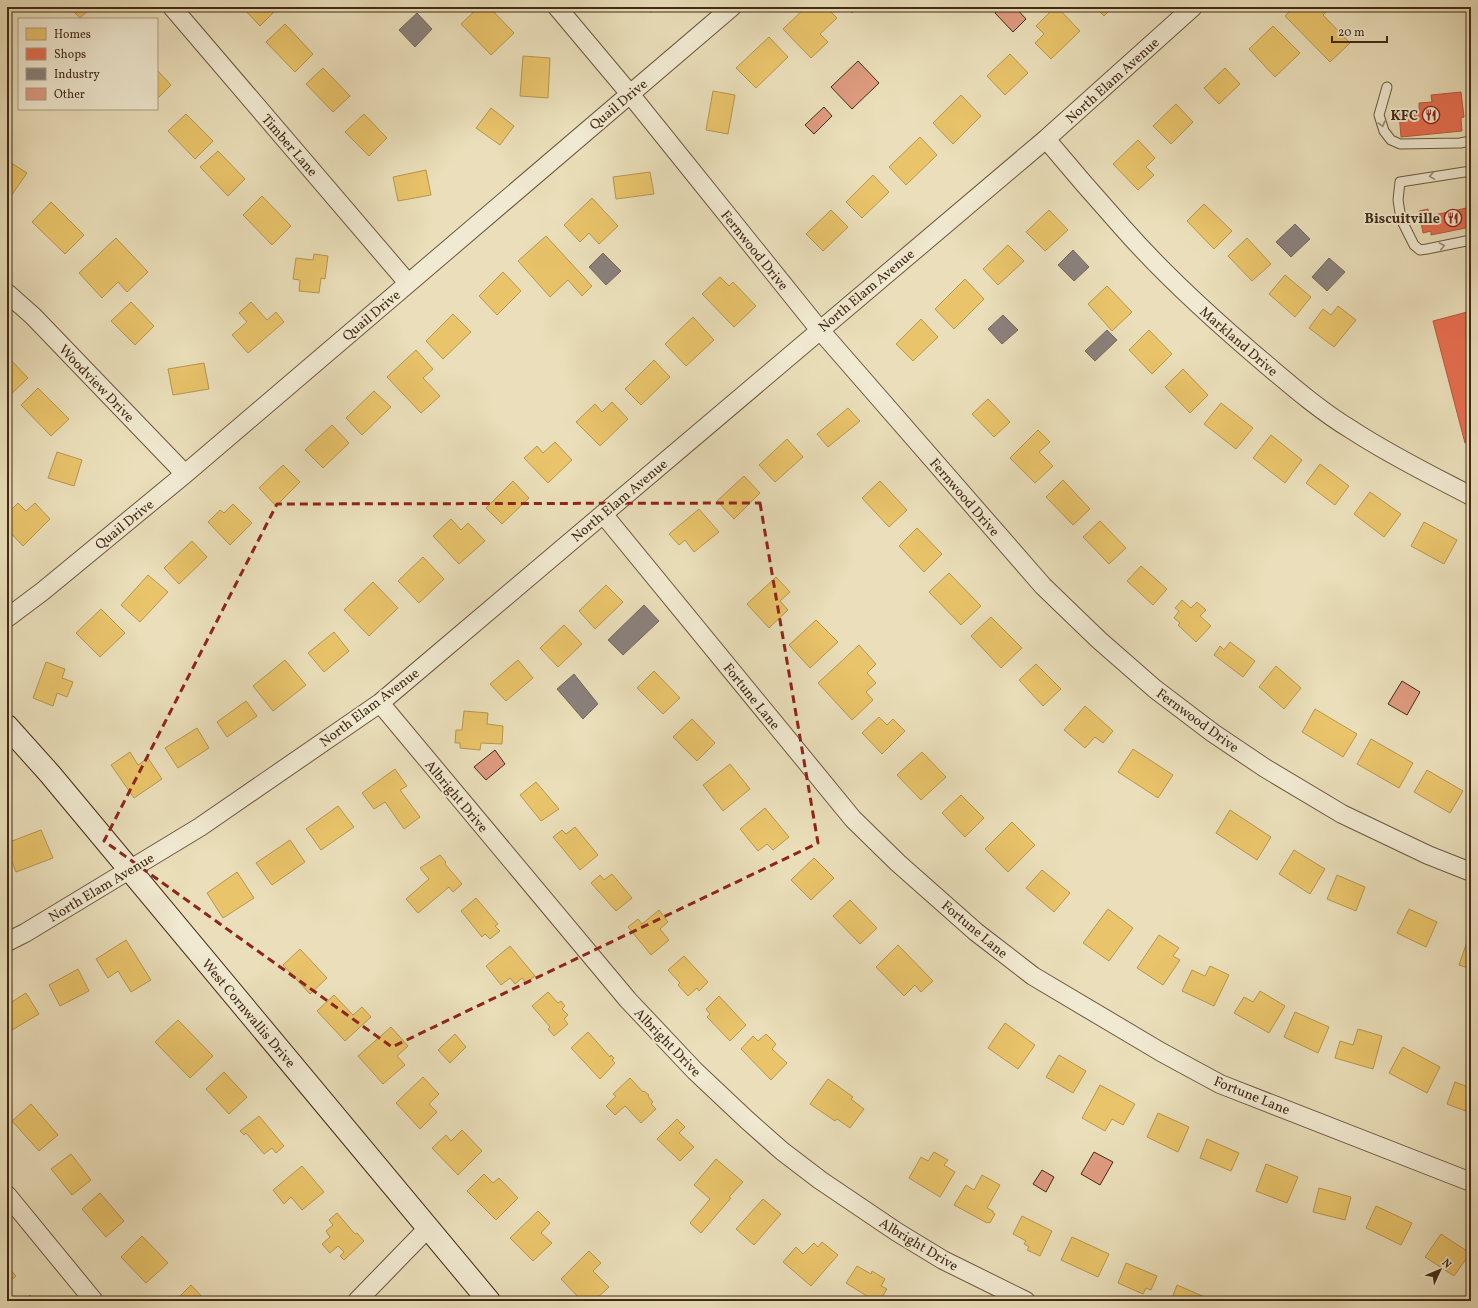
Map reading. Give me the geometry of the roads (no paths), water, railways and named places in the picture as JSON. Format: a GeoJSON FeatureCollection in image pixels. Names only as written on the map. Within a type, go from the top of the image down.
{"type":"FeatureCollection","features":[{"type":"Feature","properties":{"kind":"street","name":"Timber Lane"},"geometry":{"type":"LineString","coordinates":[[172,7],[408,283]]}},
{"type":"Feature","properties":{"kind":"street","name":"Fernwood Drive"},"geometry":{"type":"LineString","coordinates":[[557,7],[630,94],[819,330],[1043,586],[1099,640],[1155,689],[1213,733],[1265,768],[1342,814],[1428,855],[1471,872]]}},
{"type":"Feature","properties":{"kind":"street","name":"Quail Drive"},"geometry":{"type":"LineString","coordinates":[[7,618],[43,591],[185,474],[732,7]]}},
{"type":"Feature","properties":{"kind":"street","name":"North Elam Avenue"},"geometry":{"type":"LineString","coordinates":[[7,942],[200,827],[380,703],[1046,139],[1193,7]]}},
{"type":"Feature","properties":{"kind":"street","name":"Markland Drive"},"geometry":{"type":"LineString","coordinates":[[1046,139],[1123,229],[1173,281],[1260,360],[1291,386],[1352,431],[1471,496]]}},
{"type":"Feature","properties":{"kind":"street","name":"Woodview Drive"},"geometry":{"type":"LineString","coordinates":[[7,294],[33,316],[185,474]]}},
{"type":"Feature","properties":{"kind":"street","name":"Fortune Lane"},"geometry":{"type":"LineString","coordinates":[[603,514],[853,819],[898,863],[971,927],[1033,976],[1161,1052],[1220,1084],[1471,1182]]}},
{"type":"Feature","properties":{"kind":"street","name":"Albright Drive"},"geometry":{"type":"LineString","coordinates":[[380,703],[628,1000],[695,1071],[742,1115],[782,1151],[820,1180],[897,1232],[944,1260],[1026,1301]]}},
{"type":"Feature","properties":{"kind":"street","name":"West Cornwallis Drive"},"geometry":{"type":"LineString","coordinates":[[7,726],[50,774],[130,869],[489,1301]]}},
{"type":"Feature","properties":{"kind":"street"},"geometry":{"type":"LineString","coordinates":[[7,1195],[94,1301]]}},
{"type":"Feature","properties":{"kind":"street"},"geometry":{"type":"LineString","coordinates":[[357,1301],[428,1228]]}},
{"type":"Feature","properties":{"kind":"lane"},"geometry":{"type":"LineString","coordinates":[[1387,86],[1379,115],[1384,131],[1391,140],[1400,144],[1460,143],[1471,141]]}},
{"type":"Feature","properties":{"kind":"lane"},"geometry":{"type":"LineString","coordinates":[[1471,171],[1400,182],[1398,200],[1401,219],[1414,245],[1420,250],[1471,240]]}},
{"type":"Feature","properties":{"kind":"place","name":"KFC"},"geometry":{"type":"Point","coordinates":[1431,115]}},
{"type":"Feature","properties":{"kind":"place","name":"Biscuitville"},"geometry":{"type":"Point","coordinates":[1453,218]}}]}
